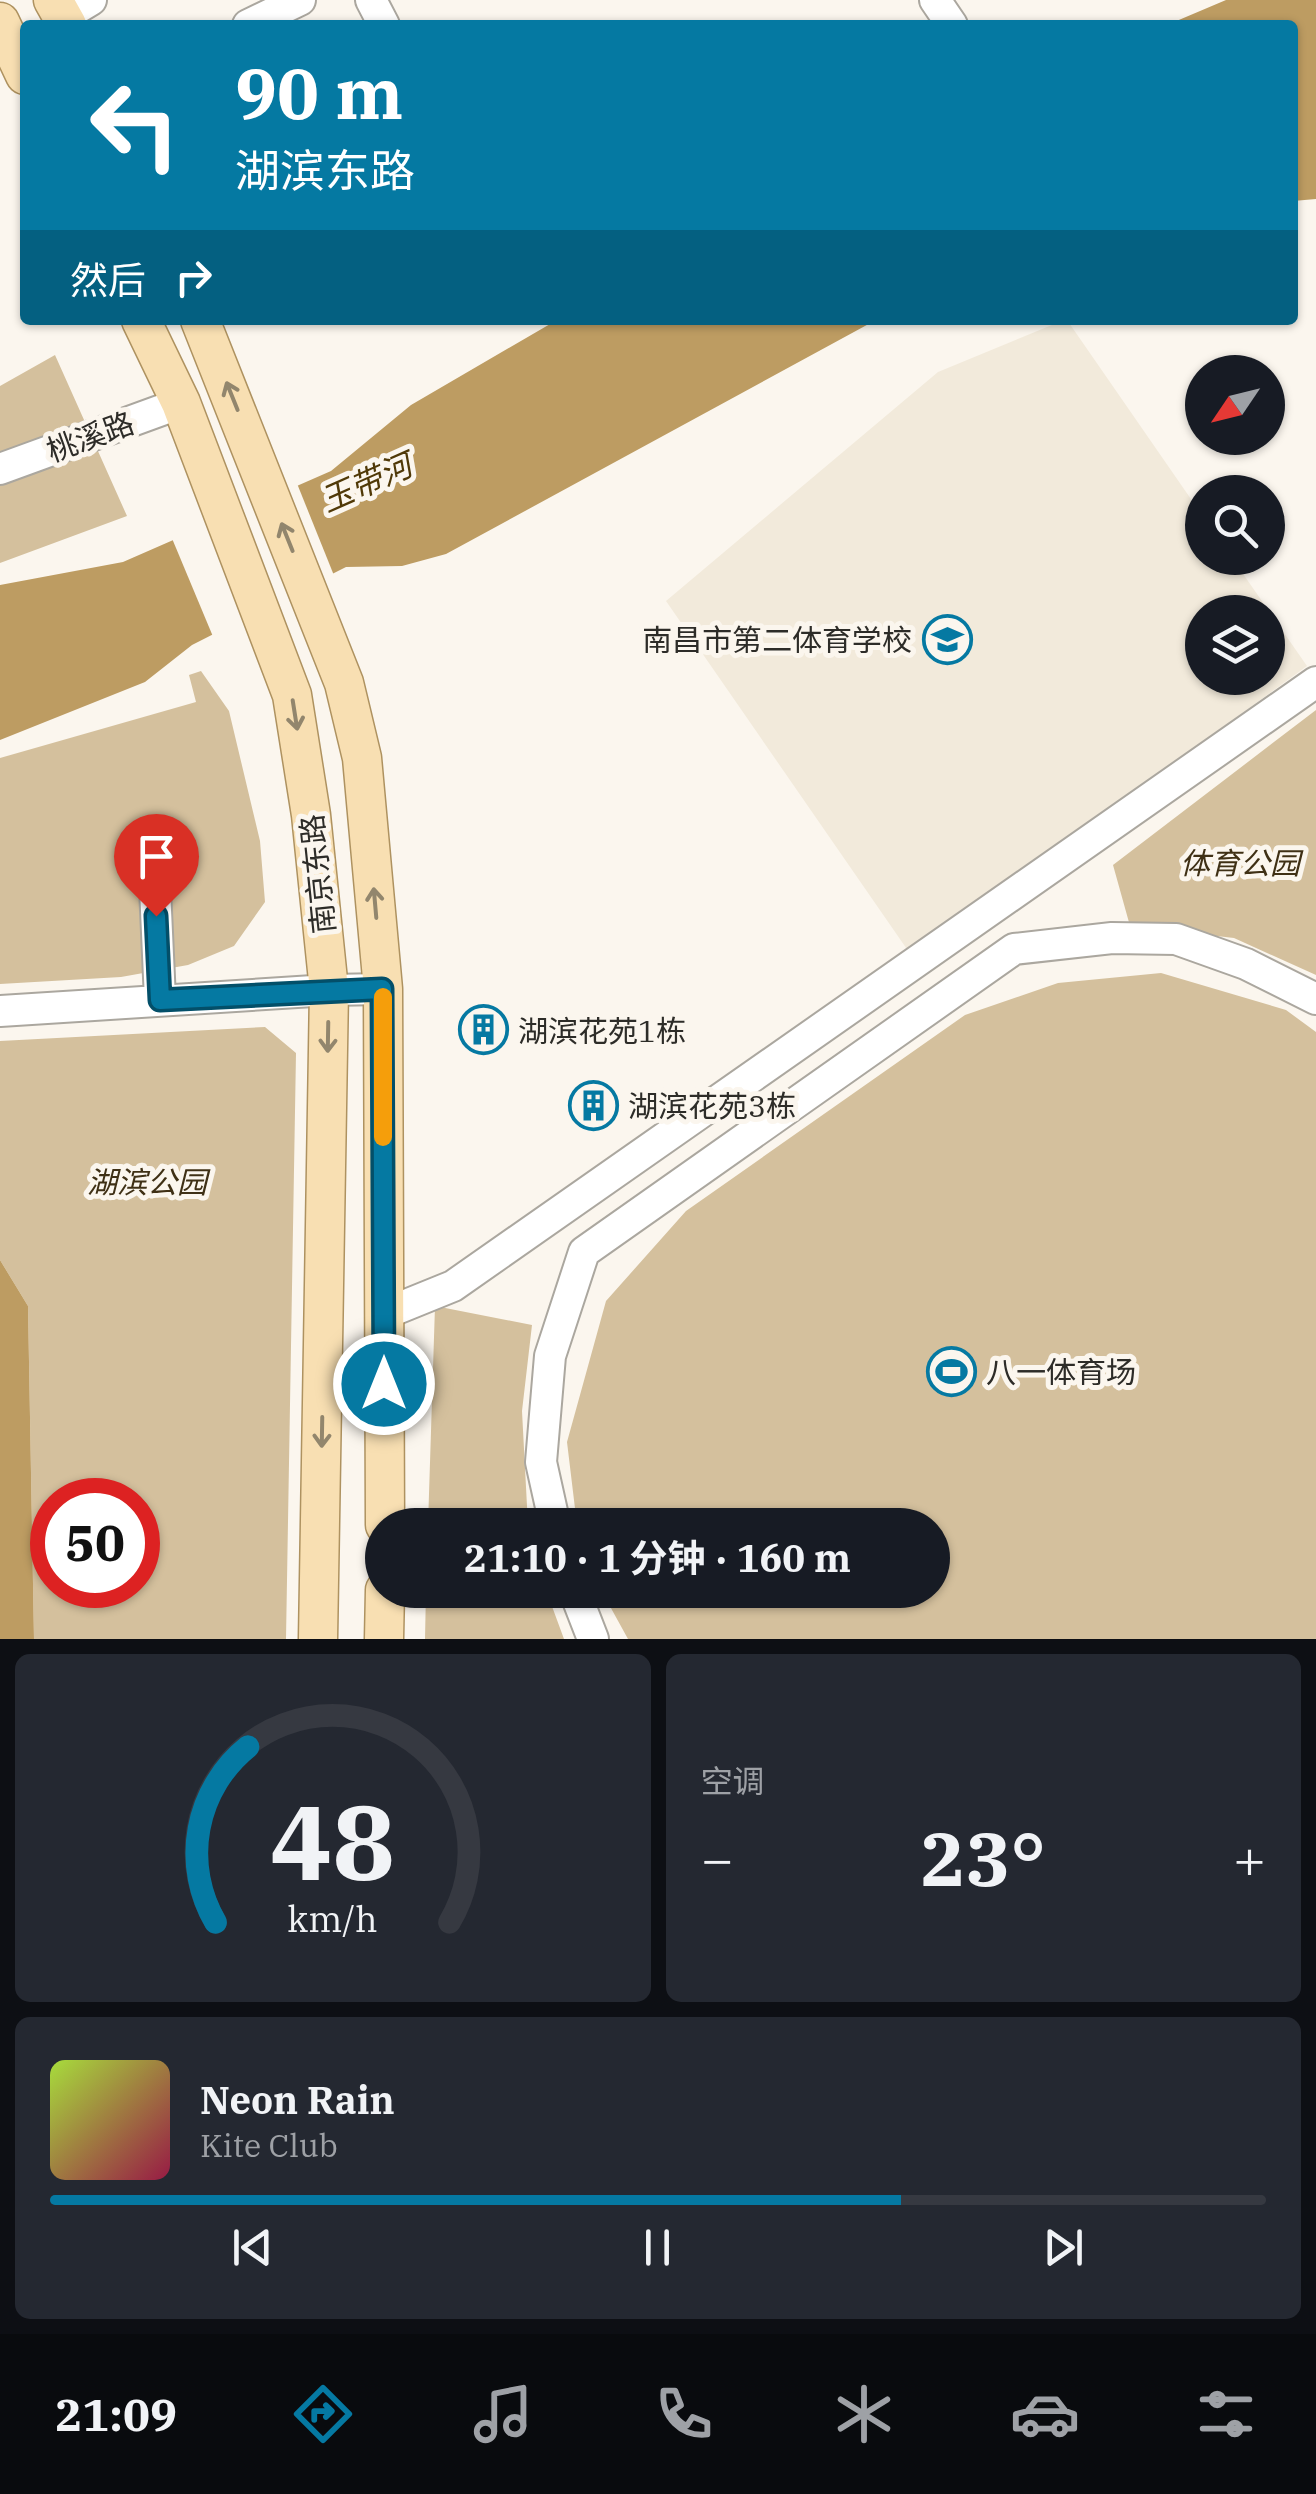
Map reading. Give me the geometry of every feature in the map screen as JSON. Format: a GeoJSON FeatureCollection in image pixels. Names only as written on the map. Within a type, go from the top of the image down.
{"type":"FeatureCollection","features":[{"type":"Feature","properties":{"kind":"main road"},"geometry":{"type":"LineString","coordinates":[[0,22],[20,64]]}},
{"type":"Feature","properties":{"kind":"main road","name":"南京东路"},"geometry":{"type":"LineString","coordinates":[[143,325],[181,403],[292,695],[312,816],[329,990],[318,1639]]}},
{"type":"Feature","properties":{"kind":"main road","name":"南京东路"},"geometry":{"type":"LineString","coordinates":[[202,325],[344,683],[362,758],[382,989],[384,1508]]}},
{"type":"Feature","properties":{"kind":"main road"},"geometry":{"type":"LineString","coordinates":[[384,1639],[385,1608]]}},
{"type":"Feature","properties":{"kind":"street"},"geometry":{"type":"LineString","coordinates":[[258,20],[300,0]]}},
{"type":"Feature","properties":{"kind":"street","name":"桃溪路"},"geometry":{"type":"LineString","coordinates":[[0,468],[181,403]]}},
{"type":"Feature","properties":{"kind":"street"},"geometry":{"type":"LineString","coordinates":[[384,1314],[453,1286],[1316,682]]}},
{"type":"Feature","properties":{"kind":"street"},"geometry":{"type":"LineString","coordinates":[[155,888],[160,1000]]}},
{"type":"Feature","properties":{"kind":"street"},"geometry":{"type":"LineString","coordinates":[[550,1508],[541,1462],[550,1356],[584,1252],[1014,949],[1112,938],[1176,939],[1246,964],[1316,999]]}},
{"type":"Feature","properties":{"kind":"street"},"geometry":{"type":"LineString","coordinates":[[0,1011],[382,989]]}},
{"type":"Feature","properties":{"kind":"street"},"geometry":{"type":"LineString","coordinates":[[581,1608],[594,1639]]}},
{"type":"Feature","properties":{"kind":"shaded area","name":"南昌市第二体育学校"},"geometry":{"type":"Polygon","coordinates":[[[1052,325],[1070,325],[1185,490],[1185,575],[1244,575],[1258,595],[1185,595],[1185,695],[1267,695],[911,955],[666,601],[938,372],[1052,325]]]}},
{"type":"Feature","properties":{"kind":"shaded area","name":"南昌市第二体育学校"},"geometry":{"type":"Polygon","coordinates":[[[1285,634],[1307,666],[1285,682],[1285,634]]]}},
{"type":"Feature","properties":{"kind":"green space"},"geometry":{"type":"Polygon","coordinates":[[[55,355],[127,516],[0,563],[0,386],[55,355]]]}},
{"type":"Feature","properties":{"kind":"green space"},"geometry":{"type":"Polygon","coordinates":[[[201,671],[229,711],[260,841],[265,902],[234,946],[188,965],[121,977],[0,984],[0,758],[196,702],[189,675],[201,671]]]}},
{"type":"Feature","properties":{"kind":"green space","name":"体育公园"},"geometry":{"type":"Polygon","coordinates":[[[1316,710],[1316,975],[1234,938],[1130,926],[1113,865],[1316,710]]]}},
{"type":"Feature","properties":{"kind":"green space","name":"八一体育场"},"geometry":{"type":"Polygon","coordinates":[[[1161,973],[1286,1010],[1316,1032],[1316,1639],[628,1639],[611,1608],[950,1608],[950,1508],[575,1508],[567,1442],[606,1301],[686,1211],[965,1015],[1058,983],[1161,973]]]}},
{"type":"Feature","properties":{"kind":"green space","name":"湖滨公园"},"geometry":{"type":"Polygon","coordinates":[[[265,1027],[296,1053],[286,1639],[34,1639],[33,1608],[160,1608],[160,1478],[31,1478],[28,1306],[0,1260],[0,1041],[265,1027]]]}},
{"type":"Feature","properties":{"kind":"green space"},"geometry":{"type":"Polygon","coordinates":[[[435,1306],[532,1325],[522,1411],[527,1508],[429,1508],[435,1306]]]}},
{"type":"Feature","properties":{"kind":"green space"},"geometry":{"type":"Polygon","coordinates":[[[426,1608],[553,1608],[564,1639],[425,1639],[426,1608]]]}},
{"type":"Feature","properties":{"kind":"water"},"geometry":{"type":"Polygon","coordinates":[[[1226,0],[1316,0],[1316,199],[1298,201],[1298,20],[1179,20],[1226,0]]]}},
{"type":"Feature","properties":{"kind":"water","name":"玉带河"},"geometry":{"type":"Polygon","coordinates":[[[548,325],[867,325],[446,554],[402,566],[346,567],[192,645],[145,682],[0,740],[0,585],[123,562],[331,471],[411,405],[548,325]]]}},
{"type":"Feature","properties":{"kind":"water"},"geometry":{"type":"Polygon","coordinates":[[[0,1260],[28,1306],[30,1608],[33,1608],[34,1639],[0,1639],[0,1260]]]}},
{"type":"Feature","properties":{"kind":"pier"},"geometry":{"type":"Polygon","coordinates":[[[296,481],[335,578],[214,639],[171,536],[296,481]]]}},
{"type":"Feature","properties":{"kind":"slow traffic"},"geometry":{"type":"LineString","coordinates":[[383,997],[383,1137]]}},
{"type":"Feature","properties":{"kind":"place","name":"南昌市第二体育学校"},"geometry":{"type":"Point","coordinates":[947,639]}},
{"type":"Feature","properties":{"kind":"place","name":"湖滨花苑1栋"},"geometry":{"type":"Point","coordinates":[483,1030]}},
{"type":"Feature","properties":{"kind":"place","name":"湖滨花苑3栋"},"geometry":{"type":"Point","coordinates":[593,1105]}},
{"type":"Feature","properties":{"kind":"place","name":"八一体育场"},"geometry":{"type":"Point","coordinates":[951,1371]}},
{"type":"Feature","properties":{"kind":"route"},"geometry":{"type":"LineString","coordinates":[[156,916],[160,1000],[382,989],[384,1384]]}}]}
